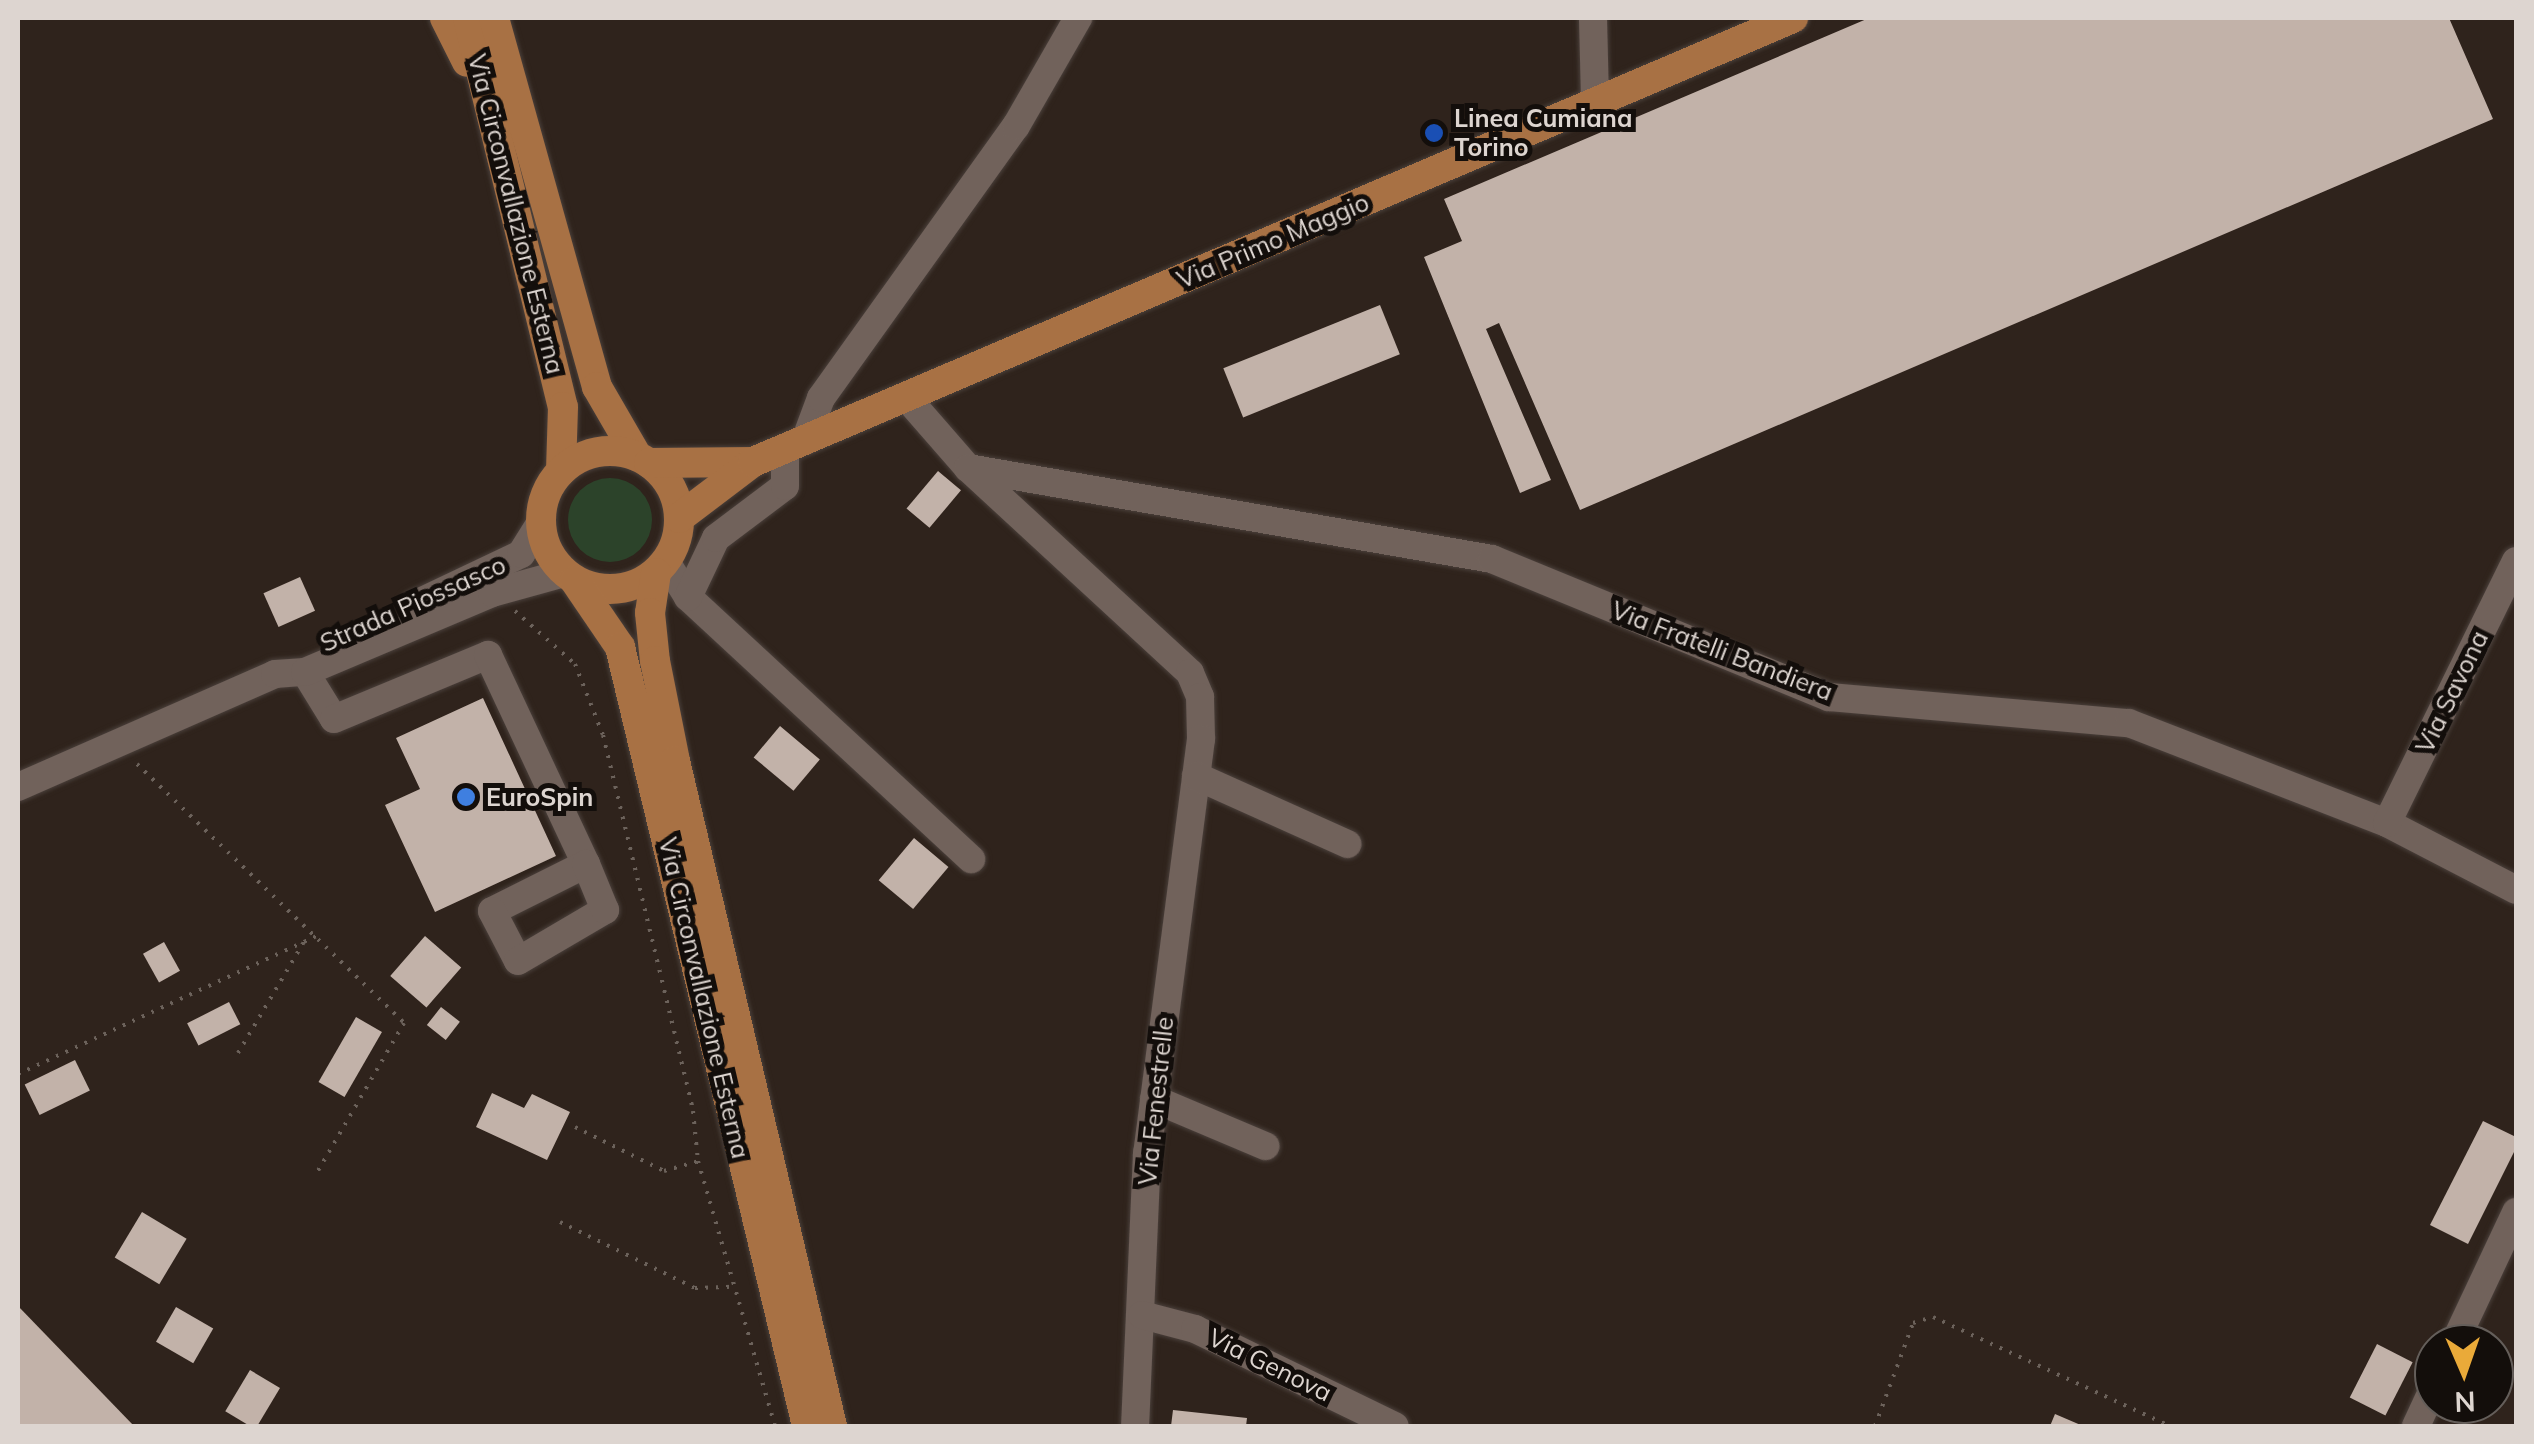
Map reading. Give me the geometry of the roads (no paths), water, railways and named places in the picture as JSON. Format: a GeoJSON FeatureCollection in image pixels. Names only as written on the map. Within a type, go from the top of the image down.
{"type":"FeatureCollection","features":[{"type":"Feature","properties":{"kind":"main road"},"geometry":{"type":"LineString","coordinates":[[445,18],[502,101]]}},
{"type":"Feature","properties":{"kind":"main road","name":"Via Circonvallazione Esterna"},"geometry":{"type":"LineString","coordinates":[[468,18],[502,101],[597,388],[643,460]]}},
{"type":"Feature","properties":{"kind":"main road","name":"Via Circonvallazione Esterna"},"geometry":{"type":"LineString","coordinates":[[494,18],[502,101],[562,407],[561,471]]}},
{"type":"Feature","properties":{"kind":"main road","name":"Via Primo Maggio"},"geometry":{"type":"LineString","coordinates":[[680,518],[753,462],[1595,102],[1746,28],[1793,18]]}},
{"type":"Feature","properties":{"kind":"main road"},"geometry":{"type":"LineString","coordinates":[[599,452],[643,460],[674,492],[680,518],[661,567],[620,589],[570,577],[546,548],[540,524],[548,488],[561,471],[599,452]]}},
{"type":"Feature","properties":{"kind":"main road","name":"Via Primo Maggio"},"geometry":{"type":"LineString","coordinates":[[643,460],[753,462]]}},
{"type":"Feature","properties":{"kind":"main road","name":"Via Circonvallazione Esterna"},"geometry":{"type":"LineString","coordinates":[[661,567],[654,645],[672,744],[832,1426]]}},
{"type":"Feature","properties":{"kind":"main road","name":"Via Circonvallazione Esterna"},"geometry":{"type":"LineString","coordinates":[[570,577],[620,647],[807,1426]]}},
{"type":"Feature","properties":{"kind":"street"},"geometry":{"type":"LineString","coordinates":[[688,597],[716,538],[785,486],[795,445],[821,398],[1016,126],[1078,18]]}},
{"type":"Feature","properties":{"kind":"street"},"geometry":{"type":"LineString","coordinates":[[1593,18],[1595,102]]}},
{"type":"Feature","properties":{"kind":"street","name":"Via Fenestrelle"},"geometry":{"type":"LineString","coordinates":[[907,398],[968,468],[1190,672],[1200,697],[1196,776],[1154,1098],[1135,1426]]}},
{"type":"Feature","properties":{"kind":"street","name":"Via Fratelli Bandiera"},"geometry":{"type":"LineString","coordinates":[[968,468],[1492,559],[1829,697],[2129,724],[2387,824],[2516,890]]}},
{"type":"Feature","properties":{"kind":"street","name":"Strada Piossasco"},"geometry":{"type":"LineString","coordinates":[[275,674],[292,658],[522,554],[540,524]]}},
{"type":"Feature","properties":{"kind":"street","name":"Via Savona"},"geometry":{"type":"LineString","coordinates":[[2387,824],[2516,560]]}},
{"type":"Feature","properties":{"kind":"street"},"geometry":{"type":"LineString","coordinates":[[661,567],[688,597],[971,860]]}},
{"type":"Feature","properties":{"kind":"street","name":"Strada Piossasco"},"geometry":{"type":"LineString","coordinates":[[18,787],[275,674],[305,672],[492,593],[570,577]]}},
{"type":"Feature","properties":{"kind":"street"},"geometry":{"type":"LineString","coordinates":[[305,672],[334,719],[488,655],[586,864]]}},
{"type":"Feature","properties":{"kind":"street"},"geometry":{"type":"LineString","coordinates":[[1196,776],[1347,844]]}},
{"type":"Feature","properties":{"kind":"street"},"geometry":{"type":"LineString","coordinates":[[1154,1098],[1265,1146]]}},
{"type":"Feature","properties":{"kind":"street"},"geometry":{"type":"LineString","coordinates":[[2463,1324],[2516,1212]]}},
{"type":"Feature","properties":{"kind":"street","name":"Via Genova"},"geometry":{"type":"LineString","coordinates":[[1142,1315],[1195,1328],[1395,1426]]}},
{"type":"Feature","properties":{"kind":"place","name":"Linea Cumiana Torino"},"geometry":{"type":"Point","coordinates":[1434,133]}},
{"type":"Feature","properties":{"kind":"place","name":"EuroSpin"},"geometry":{"type":"Point","coordinates":[466,797]}}]}
